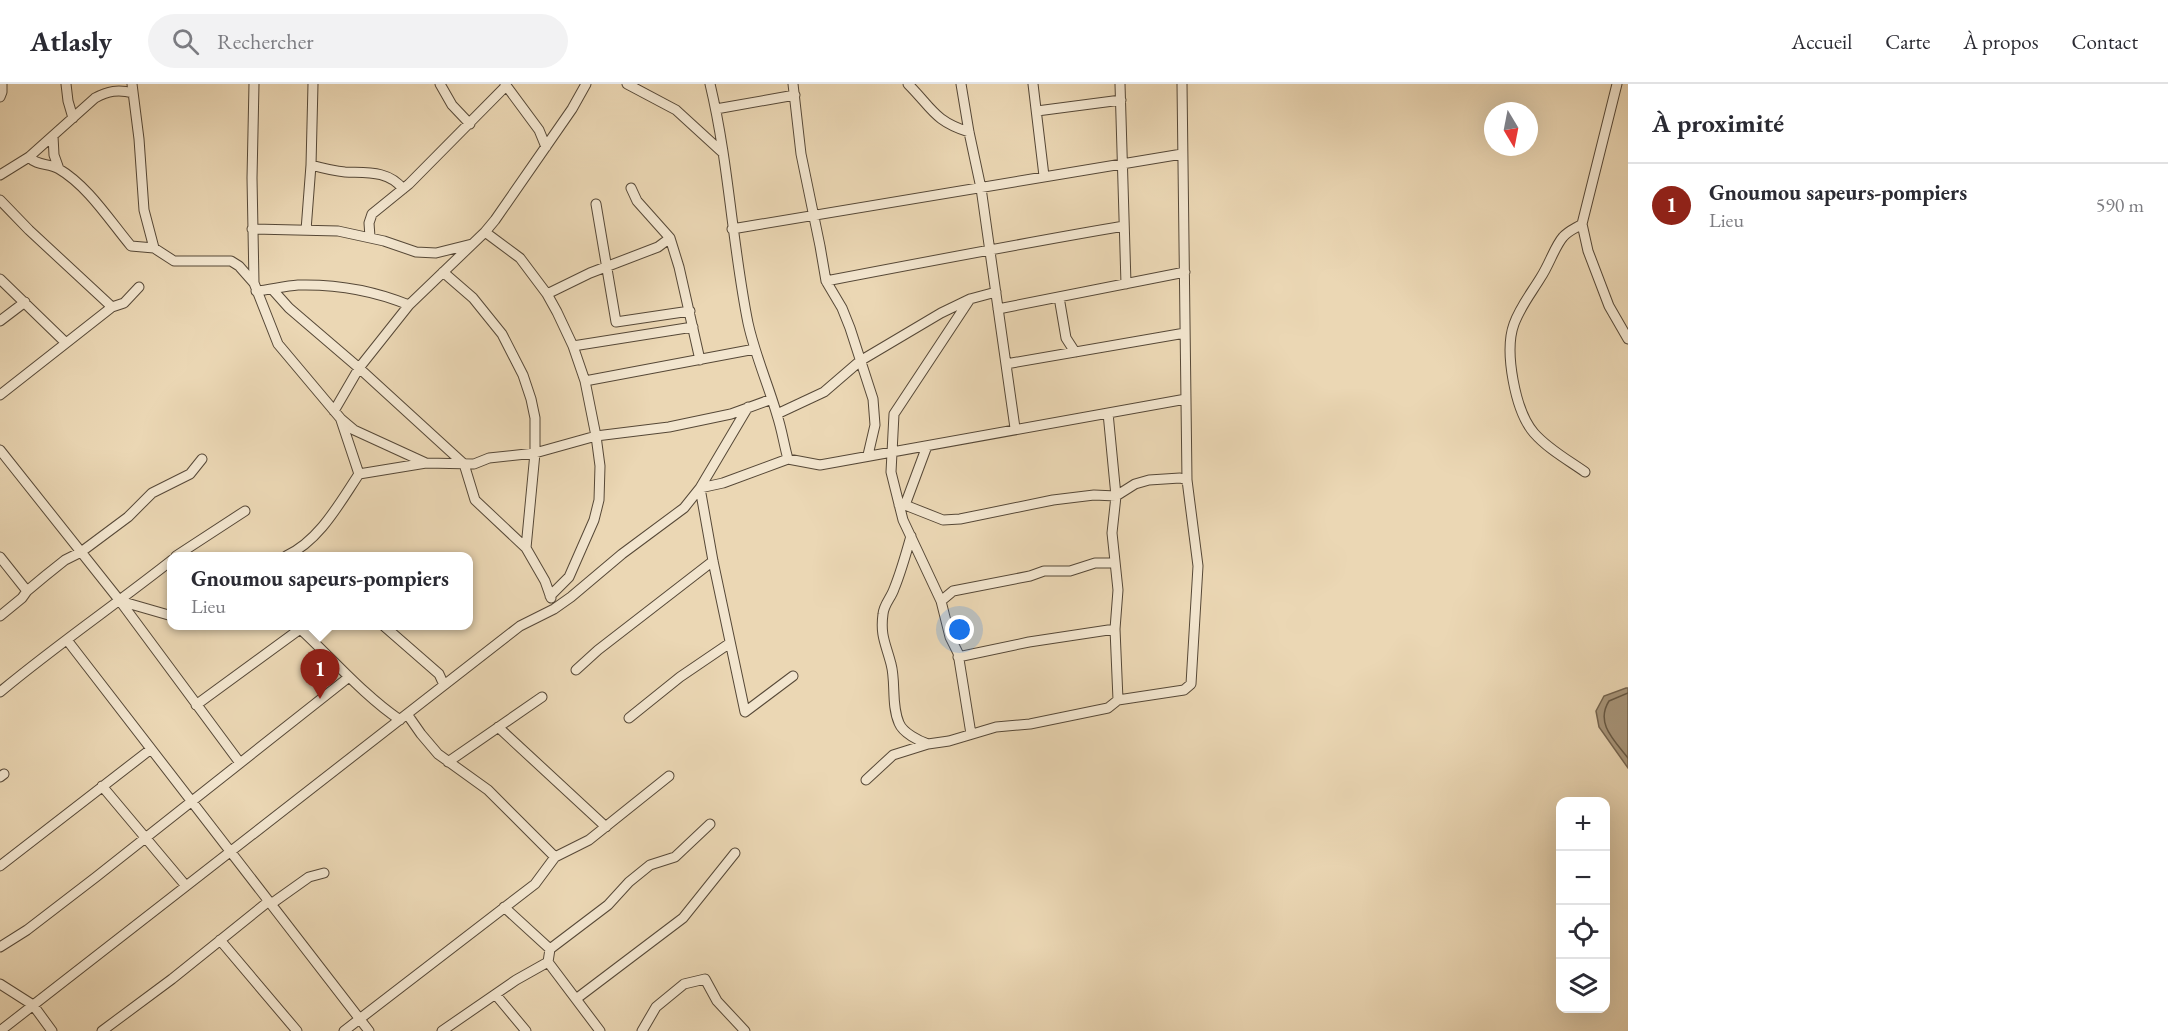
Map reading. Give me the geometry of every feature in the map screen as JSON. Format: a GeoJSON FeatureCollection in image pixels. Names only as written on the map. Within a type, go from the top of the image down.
{"type":"FeatureCollection","features":[{"type":"Feature","properties":{"kind":"street"},"geometry":{"type":"LineString","coordinates":[[0,97],[2,84]]}},
{"type":"Feature","properties":{"kind":"street"},"geometry":{"type":"LineString","coordinates":[[66,84],[73,118]]}},
{"type":"Feature","properties":{"kind":"street"},"geometry":{"type":"LineString","coordinates":[[254,84],[252,229],[255,287]]}},
{"type":"Feature","properties":{"kind":"street"},"geometry":{"type":"LineString","coordinates":[[306,230],[311,165],[312,84]]}},
{"type":"Feature","properties":{"kind":"street"},"geometry":{"type":"LineString","coordinates":[[440,84],[452,105],[470,124]]}},
{"type":"Feature","properties":{"kind":"street"},"geometry":{"type":"LineString","coordinates":[[334,411],[359,368],[409,305],[485,232],[546,147],[586,84]]}},
{"type":"Feature","properties":{"kind":"street"},"geometry":{"type":"LineString","coordinates":[[627,84],[676,110],[723,153]]}},
{"type":"Feature","properties":{"kind":"street"},"geometry":{"type":"LineString","coordinates":[[710,84],[723,153],[732,229],[748,324],[777,414],[788,459]]}},
{"type":"Feature","properties":{"kind":"street"},"geometry":{"type":"LineString","coordinates":[[793,84],[801,154],[826,281],[842,308],[850,328],[873,399],[875,425],[868,455]]}},
{"type":"Feature","properties":{"kind":"street"},"geometry":{"type":"LineString","coordinates":[[908,84],[938,118],[969,132]]}},
{"type":"Feature","properties":{"kind":"street"},"geometry":{"type":"LineString","coordinates":[[962,84],[981,188],[1015,428]]}},
{"type":"Feature","properties":{"kind":"street"},"geometry":{"type":"LineString","coordinates":[[1033,84],[1044,176]]}},
{"type":"Feature","properties":{"kind":"street"},"geometry":{"type":"LineString","coordinates":[[1120,84],[1126,284]]}},
{"type":"Feature","properties":{"kind":"street"},"geometry":{"type":"LineString","coordinates":[[866,780],[892,755],[928,744],[949,741],[996,727],[1030,724],[1108,708],[1118,700],[1184,690],[1191,684],[1198,566],[1187,480],[1182,84]]}},
{"type":"Feature","properties":{"kind":"street"},"geometry":{"type":"LineString","coordinates":[[1617,84],[1582,224],[1588,251],[1609,306],[1628,339]]}},
{"type":"Feature","properties":{"kind":"street"},"geometry":{"type":"LineString","coordinates":[[370,237],[369,223],[372,214],[403,189],[470,124],[505,85],[539,130],[546,147]]}},
{"type":"Feature","properties":{"kind":"street"},"geometry":{"type":"LineString","coordinates":[[0,175],[29,157],[95,98],[107,92],[133,88],[144,210],[154,248]]}},
{"type":"Feature","properties":{"kind":"street"},"geometry":{"type":"LineString","coordinates":[[716,109],[795,95]]}},
{"type":"Feature","properties":{"kind":"street"},"geometry":{"type":"LineString","coordinates":[[1037,111],[1120,100]]}},
{"type":"Feature","properties":{"kind":"street"},"geometry":{"type":"LineString","coordinates":[[53,136],[54,155],[59,169]]}},
{"type":"Feature","properties":{"kind":"street"},"geometry":{"type":"LineString","coordinates":[[732,229],[1182,154]]}},
{"type":"Feature","properties":{"kind":"street"},"geometry":{"type":"LineString","coordinates":[[29,157],[37,163],[59,169],[91,196],[131,246],[154,248],[174,261],[231,261],[239,266],[255,287],[278,344],[341,419],[354,430],[426,463]]}},
{"type":"Feature","properties":{"kind":"street"},"geometry":{"type":"LineString","coordinates":[[311,165],[343,172],[374,173],[394,180],[403,189]]}},
{"type":"Feature","properties":{"kind":"street"},"geometry":{"type":"LineString","coordinates":[[631,189],[637,201],[670,238],[690,311],[700,360]]}},
{"type":"Feature","properties":{"kind":"street"},"geometry":{"type":"LineString","coordinates":[[0,200],[42,243],[112,307]]}},
{"type":"Feature","properties":{"kind":"street"},"geometry":{"type":"LineString","coordinates":[[596,204],[616,322],[690,311]]}},
{"type":"Feature","properties":{"kind":"street"},"geometry":{"type":"LineString","coordinates":[[1582,224],[1563,237],[1519,313],[1512,330],[1510,352],[1519,405],[1525,421],[1535,434],[1550,447],[1585,472]]}},
{"type":"Feature","properties":{"kind":"street"},"geometry":{"type":"LineString","coordinates":[[826,281],[1124,226]]}},
{"type":"Feature","properties":{"kind":"street"},"geometry":{"type":"LineString","coordinates":[[252,229],[338,231],[370,237],[416,252],[436,254],[472,244]]}},
{"type":"Feature","properties":{"kind":"street"},"geometry":{"type":"LineString","coordinates":[[485,232],[520,258],[547,294],[573,346],[585,381],[596,436],[600,466],[599,500],[594,520],[569,577],[550,596]]}},
{"type":"Feature","properties":{"kind":"street"},"geometry":{"type":"LineString","coordinates":[[547,294],[590,273],[658,247],[670,238]]}},
{"type":"Feature","properties":{"kind":"street"},"geometry":{"type":"LineString","coordinates":[[444,272],[488,315],[513,355],[531,399],[535,418],[535,453],[526,548]]}},
{"type":"Feature","properties":{"kind":"street"},"geometry":{"type":"LineString","coordinates":[[998,309],[1185,272]]}},
{"type":"Feature","properties":{"kind":"street"},"geometry":{"type":"LineString","coordinates":[[0,279],[66,343]]}},
{"type":"Feature","properties":{"kind":"street"},"geometry":{"type":"LineString","coordinates":[[255,287],[272,289],[297,285],[329,286],[384,295],[409,305]]}},
{"type":"Feature","properties":{"kind":"street"},"geometry":{"type":"LineString","coordinates":[[0,395],[112,307],[124,303],[139,287]]}},
{"type":"Feature","properties":{"kind":"street"},"geometry":{"type":"LineString","coordinates":[[272,289],[289,308],[464,464],[475,500],[526,548],[545,581],[554,609]]}},
{"type":"Feature","properties":{"kind":"street"},"geometry":{"type":"LineString","coordinates":[[777,414],[824,392],[860,361],[941,313],[970,299],[996,292]]}},
{"type":"Feature","properties":{"kind":"street"},"geometry":{"type":"LineString","coordinates":[[1059,297],[1066,338],[1075,352]]}},
{"type":"Feature","properties":{"kind":"street"},"geometry":{"type":"LineString","coordinates":[[970,299],[894,414],[891,472],[911,536],[941,601],[950,637],[958,657],[971,734]]}},
{"type":"Feature","properties":{"kind":"street"},"geometry":{"type":"LineString","coordinates":[[0,321],[25,302]]}},
{"type":"Feature","properties":{"kind":"street"},"geometry":{"type":"LineString","coordinates":[[573,346],[693,327]]}},
{"type":"Feature","properties":{"kind":"street"},"geometry":{"type":"LineString","coordinates":[[1006,364],[1185,333]]}},
{"type":"Feature","properties":{"kind":"street"},"geometry":{"type":"LineString","coordinates":[[585,381],[755,349]]}},
{"type":"Feature","properties":{"kind":"street"},"geometry":{"type":"LineString","coordinates":[[304,552],[332,516],[359,474],[426,463],[474,464],[489,458],[535,453],[596,436],[688,423],[731,414],[772,399]]}},
{"type":"Feature","properties":{"kind":"street"},"geometry":{"type":"LineString","coordinates":[[700,488],[723,483],[788,459],[820,465],[1015,428],[1186,399]]}},
{"type":"Feature","properties":{"kind":"street"},"geometry":{"type":"LineString","coordinates":[[0,1029],[520,626],[554,609],[684,508],[700,488],[748,407]]}},
{"type":"Feature","properties":{"kind":"street"},"geometry":{"type":"LineString","coordinates":[[1108,412],[1116,496],[1112,524],[1118,590],[1115,629],[1118,700]]}},
{"type":"Feature","properties":{"kind":"street"},"geometry":{"type":"LineString","coordinates":[[341,419],[359,474]]}},
{"type":"Feature","properties":{"kind":"street"},"geometry":{"type":"LineString","coordinates":[[902,505],[927,446]]}},
{"type":"Feature","properties":{"kind":"street"},"geometry":{"type":"LineString","coordinates":[[0,450],[120,602],[240,763]]}},
{"type":"Feature","properties":{"kind":"street"},"geometry":{"type":"LineString","coordinates":[[0,616],[65,560],[81,552],[128,517],[150,494],[190,474],[202,459]]}},
{"type":"Feature","properties":{"kind":"street"},"geometry":{"type":"LineString","coordinates":[[902,505],[943,520],[1053,500],[1094,495],[1116,496],[1135,484],[1149,480],[1180,478],[1187,480]]}},
{"type":"Feature","properties":{"kind":"street"},"geometry":{"type":"LineString","coordinates":[[700,488],[745,712],[793,676]]}},
{"type":"Feature","properties":{"kind":"street"},"geometry":{"type":"LineString","coordinates":[[182,552],[244,511]]}},
{"type":"Feature","properties":{"kind":"street"},"geometry":{"type":"LineString","coordinates":[[911,536],[894,592],[883,611],[882,630],[884,648],[891,663],[900,724],[904,730],[928,744]]}},
{"type":"Feature","properties":{"kind":"street"},"geometry":{"type":"LineString","coordinates":[[0,557],[27,591]]}},
{"type":"Feature","properties":{"kind":"street"},"geometry":{"type":"LineString","coordinates":[[576,670],[607,642],[713,561]]}},
{"type":"Feature","properties":{"kind":"street"},"geometry":{"type":"LineString","coordinates":[[941,601],[953,591],[1021,578],[1044,571],[1070,570],[1095,563],[1115,563]]}},
{"type":"Feature","properties":{"kind":"street"},"geometry":{"type":"LineString","coordinates":[[0,692],[92,620],[167,567]]}},
{"type":"Feature","properties":{"kind":"street"},"geometry":{"type":"LineString","coordinates":[[120,602],[167,615]]}},
{"type":"Feature","properties":{"kind":"street"},"geometry":{"type":"LineString","coordinates":[[958,657],[1029,642],[1115,629]]}},
{"type":"Feature","properties":{"kind":"street"},"geometry":{"type":"LineString","coordinates":[[196,705],[294,630]]}},
{"type":"Feature","properties":{"kind":"street"},"geometry":{"type":"LineString","coordinates":[[302,630],[319,644],[349,677],[404,717],[448,762],[488,790],[555,857]]}},
{"type":"Feature","properties":{"kind":"street"},"geometry":{"type":"LineString","coordinates":[[389,630],[439,674],[444,686]]}},
{"type":"Feature","properties":{"kind":"street"},"geometry":{"type":"LineString","coordinates":[[67,640],[369,1031]]}},
{"type":"Feature","properties":{"kind":"street"},"geometry":{"type":"LineString","coordinates":[[629,718],[680,677],[730,643]]}},
{"type":"Feature","properties":{"kind":"street"},"geometry":{"type":"LineString","coordinates":[[0,947],[27,930],[146,838],[349,677]]}},
{"type":"Feature","properties":{"kind":"street"},"geometry":{"type":"LineString","coordinates":[[448,762],[542,697]]}},
{"type":"Feature","properties":{"kind":"street"},"geometry":{"type":"LineString","coordinates":[[498,727],[606,827]]}},
{"type":"Feature","properties":{"kind":"street"},"geometry":{"type":"LineString","coordinates":[[0,867],[151,749]]}},
{"type":"Feature","properties":{"kind":"street"},"geometry":{"type":"LineString","coordinates":[[344,1031],[535,884],[555,857],[589,840],[669,776]]}},
{"type":"Feature","properties":{"kind":"street"},"geometry":{"type":"LineString","coordinates":[[102,786],[186,886]]}},
{"type":"Feature","properties":{"kind":"street"},"geometry":{"type":"LineString","coordinates":[[600,1031],[548,962],[550,949],[608,904],[629,882],[650,865],[675,857],[710,824]]}},
{"type":"Feature","properties":{"kind":"street"},"geometry":{"type":"LineString","coordinates":[[576,999],[683,918],[735,853]]}},
{"type":"Feature","properties":{"kind":"street"},"geometry":{"type":"LineString","coordinates":[[102,1031],[270,903],[309,877],[324,873]]}},
{"type":"Feature","properties":{"kind":"street"},"geometry":{"type":"LineString","coordinates":[[504,907],[550,949]]}},
{"type":"Feature","properties":{"kind":"street"},"geometry":{"type":"LineString","coordinates":[[220,940],[297,1031]]}},
{"type":"Feature","properties":{"kind":"street"},"geometry":{"type":"LineString","coordinates":[[442,1031],[516,980],[548,962]]}},
{"type":"Feature","properties":{"kind":"street"},"geometry":{"type":"LineString","coordinates":[[642,1031],[656,1007],[684,984],[705,979],[717,1000],[745,1031]]}},
{"type":"Feature","properties":{"kind":"street"},"geometry":{"type":"LineString","coordinates":[[0,984],[33,1005],[52,1031]]}},
{"type":"Feature","properties":{"kind":"street"},"geometry":{"type":"LineString","coordinates":[[496,995],[526,1031]]}},
{"type":"Feature","properties":{"kind":"water"},"geometry":{"type":"Polygon","coordinates":[[[1628,688],[1628,768],[1599,727],[1596,711],[1604,696],[1628,688]]]}},
{"type":"Feature","properties":{"kind":"place","name":"Gnoumou sapeurs-pompiers"},"geometry":{"type":"Point","coordinates":[320,699]}}]}
